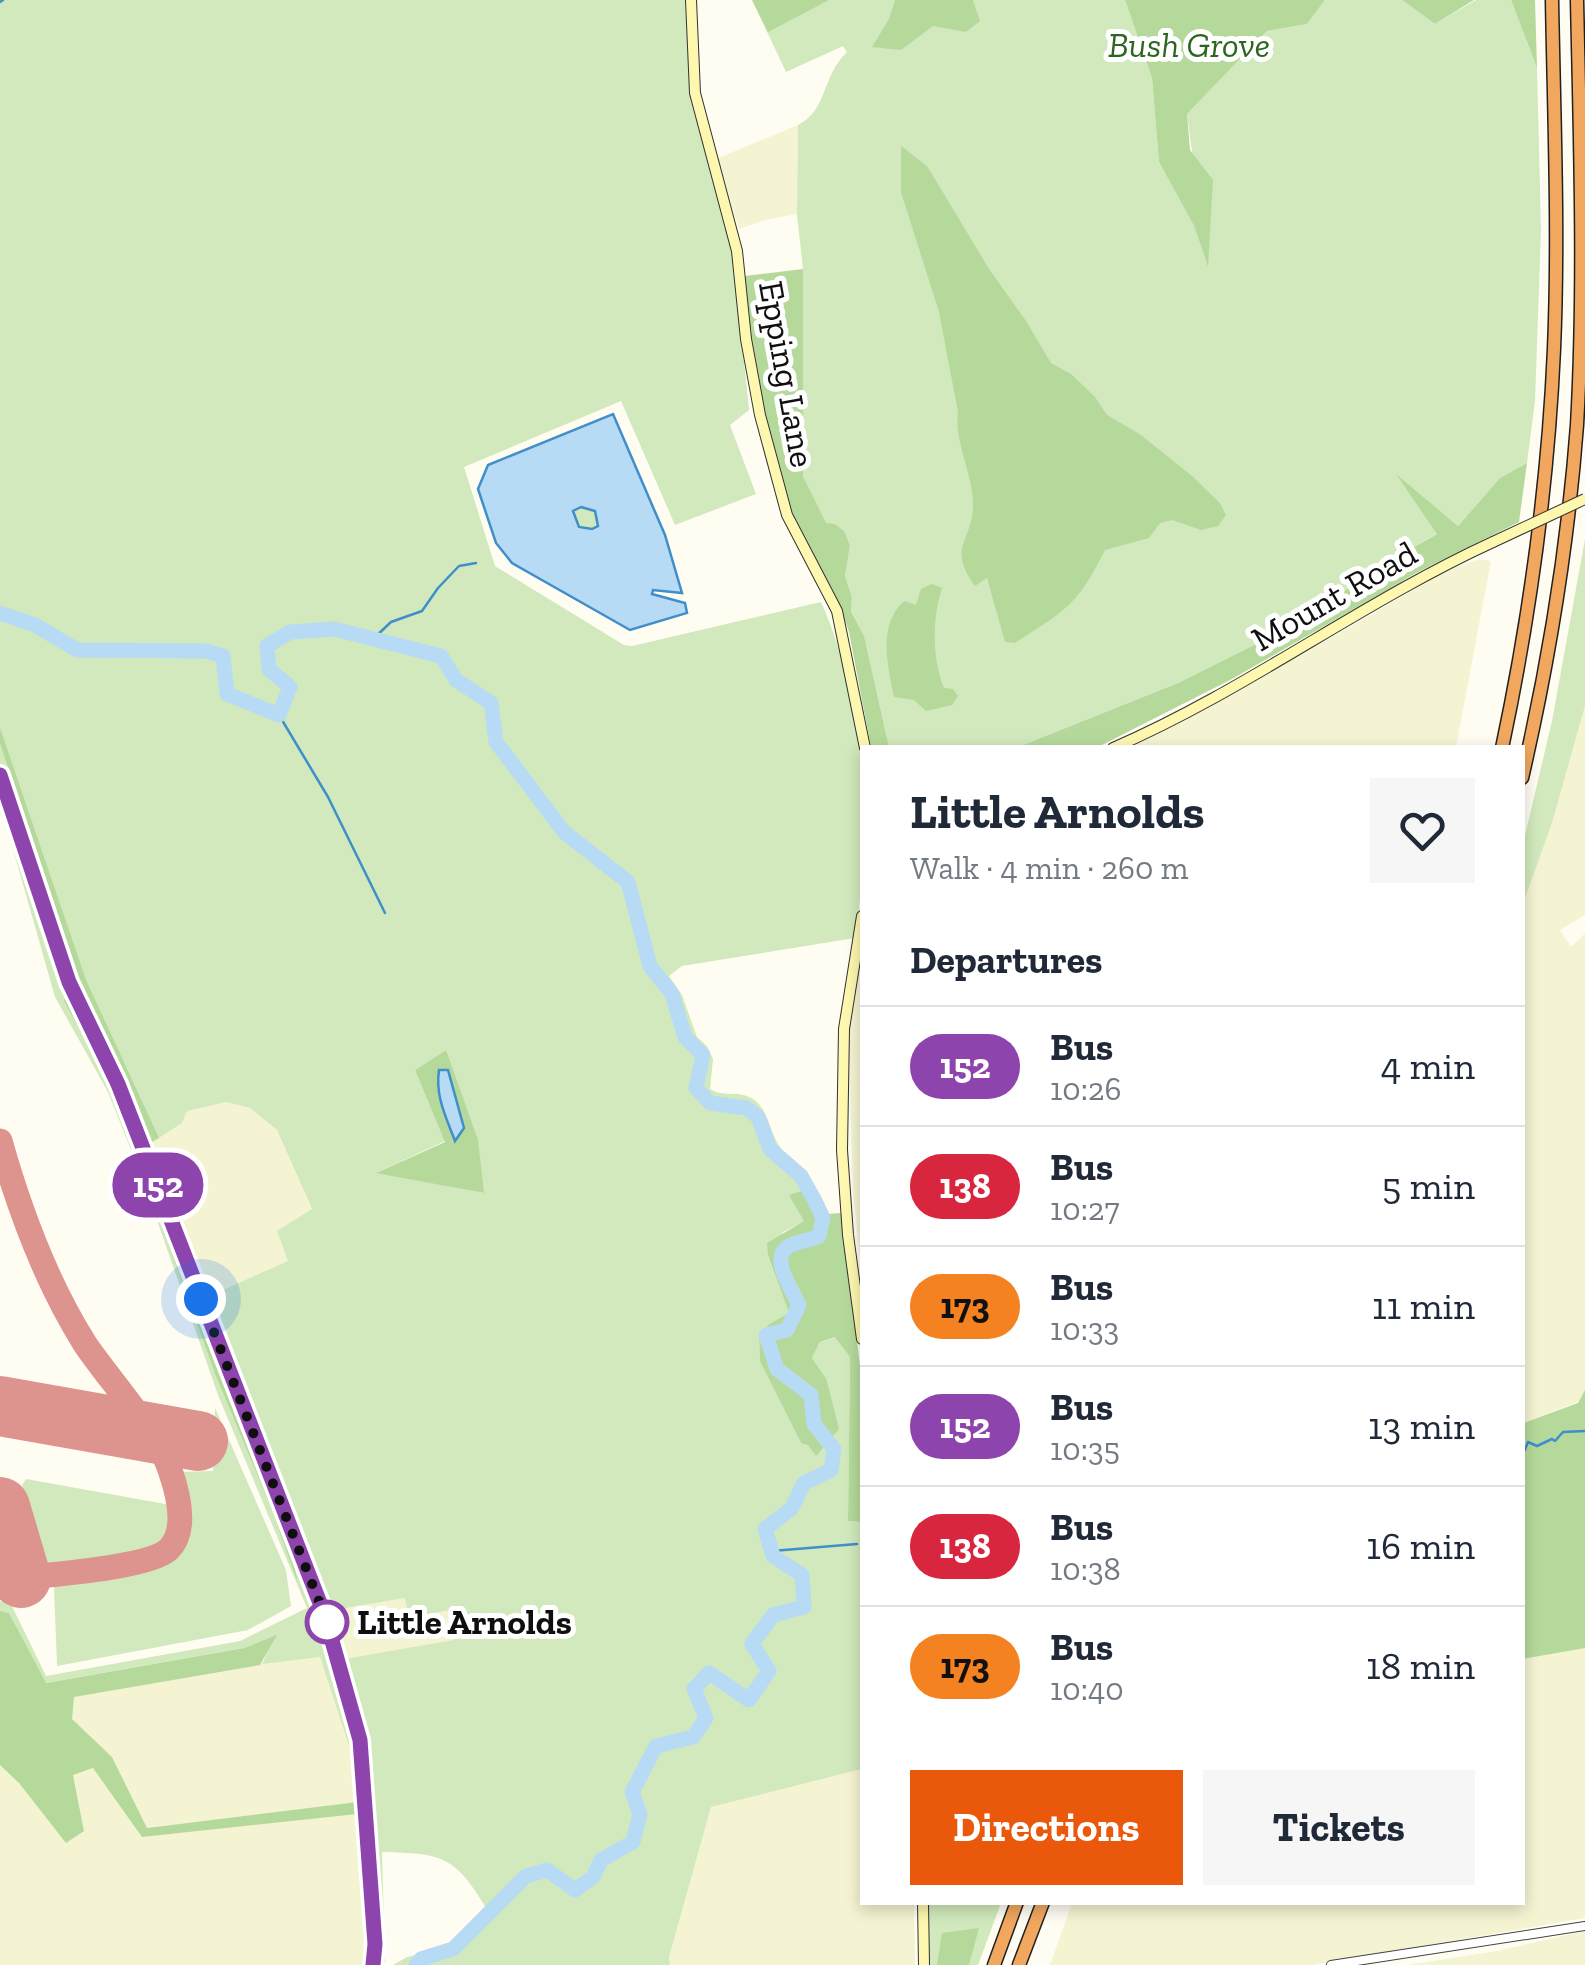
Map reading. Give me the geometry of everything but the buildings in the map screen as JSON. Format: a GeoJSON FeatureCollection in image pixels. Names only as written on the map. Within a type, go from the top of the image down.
{"type":"FeatureCollection","features":[{"type":"Feature","properties":{"kind":"highway"},"geometry":{"type":"LineString","coordinates":[[1503,745],[1532,586],[1548,442],[1556,261],[1552,0]]}},
{"type":"Feature","properties":{"kind":"highway"},"geometry":{"type":"LineString","coordinates":[[1525,763],[1557,605],[1577,423],[1582,248],[1578,0]]}},
{"type":"Feature","properties":{"kind":"highway"},"geometry":{"type":"LineString","coordinates":[[994,1965],[1016,1905]]}},
{"type":"Feature","properties":{"kind":"highway"},"geometry":{"type":"LineString","coordinates":[[1019,1965],[1042,1905]]}},
{"type":"Feature","properties":{"kind":"main road"},"geometry":{"type":"LineString","coordinates":[[0,775],[69,982],[118,1084],[158,1182],[342,1667],[360,1740],[375,1944],[373,1965]]}},
{"type":"Feature","properties":{"kind":"street","name":"Epping Lane"},"geometry":{"type":"LineString","coordinates":[[691,0],[695,92],[737,251],[750,364],[765,436],[787,515],[837,611],[864,745]]}},
{"type":"Feature","properties":{"kind":"street","name":"Mount Road"},"geometry":{"type":"LineString","coordinates":[[1118,745],[1242,681],[1398,588],[1585,499]]}},
{"type":"Feature","properties":{"kind":"street"},"geometry":{"type":"LineString","coordinates":[[860,929],[844,1030],[842,1150],[860,1324]]}},
{"type":"Feature","properties":{"kind":"street"},"geometry":{"type":"LineString","coordinates":[[923,1905],[924,1965]]}},
{"type":"Feature","properties":{"kind":"street"},"geometry":{"type":"LineString","coordinates":[[1330,1965],[1585,1926]]}},
{"type":"Feature","properties":{"kind":"green space"},"geometry":{"type":"Polygon","coordinates":[[[0,0],[685,0],[690,91],[733,251],[749,410],[730,425],[756,494],[675,525],[621,401],[464,467],[495,566],[624,645],[821,602],[848,682],[856,724],[860,758],[860,897],[855,938],[682,966],[669,976],[682,995],[697,1037],[713,1059],[710,1089],[755,1101],[764,1111],[778,1144],[814,1187],[790,1195],[805,1221],[783,1232],[768,1257],[789,1313],[769,1324],[759,1337],[760,1360],[801,1443],[826,1378],[812,1358],[820,1342],[836,1337],[850,1357],[848,1521],[860,1522],[860,1770],[711,1807],[670,1965],[393,1965],[407,1957],[452,1946],[485,1906],[463,1875],[443,1860],[382,1852],[385,1962],[368,1965],[371,1954],[360,1812],[357,1814],[350,1749],[320,1657],[262,1664],[275,1636],[244,1648],[45,1683],[9,1613],[0,1611],[0,1601],[11,1604],[46,1676],[240,1641],[307,1608],[218,1395],[108,1092],[55,997],[0,803],[0,0]],[[446,1050],[415,1070],[445,1141],[378,1172],[483,1193],[446,1050]],[[226,1102],[187,1111],[182,1123],[151,1143],[202,1282],[212,1295],[288,1261],[277,1231],[312,1209],[277,1130],[250,1108],[226,1102]],[[405,1598],[328,1611],[344,1659],[454,1640],[449,1610],[409,1618],[405,1598]]]}},
{"type":"Feature","properties":{"kind":"green space"},"geometry":{"type":"Polygon","coordinates":[[[752,0],[1125,0],[1152,78],[1159,162],[1194,226],[1207,264],[1187,114],[1267,31],[1307,24],[1325,0],[1402,0],[1435,24],[1476,0],[1511,0],[1537,68],[1541,230],[1535,401],[1527,463],[1500,478],[1458,526],[1400,478],[1438,533],[1382,565],[1298,623],[1178,683],[1023,745],[889,745],[864,637],[851,610],[852,597],[845,576],[850,546],[845,532],[826,524],[803,476],[798,125],[815,111],[847,52],[843,46],[786,72],[752,0]]]}},
{"type":"Feature","properties":{"kind":"green space"},"geometry":{"type":"Polygon","coordinates":[[[752,0],[829,0],[768,32],[752,0]]]}},
{"type":"Feature","properties":{"kind":"green space"},"geometry":{"type":"Polygon","coordinates":[[[895,0],[973,0],[980,21],[966,32],[933,26],[901,50],[872,47],[895,0]]]}},
{"type":"Feature","properties":{"kind":"green space","name":"Bush Grove"},"geometry":{"type":"Polygon","coordinates":[[[1125,0],[1325,0],[1307,24],[1267,31],[1187,114],[1190,150],[1213,180],[1208,267],[1194,226],[1159,162],[1152,78],[1125,0]]]}},
{"type":"Feature","properties":{"kind":"green space"},"geometry":{"type":"Polygon","coordinates":[[[1402,0],[1474,0],[1435,24],[1402,0]]]}},
{"type":"Feature","properties":{"kind":"green space"},"geometry":{"type":"Polygon","coordinates":[[[1511,0],[1535,0],[1537,68],[1511,0]]]}},
{"type":"Feature","properties":{"kind":"green space"},"geometry":{"type":"Polygon","coordinates":[[[798,125],[797,214],[739,229],[716,159],[798,125]]]}},
{"type":"Feature","properties":{"kind":"green space"},"geometry":{"type":"Polygon","coordinates":[[[901,146],[927,166],[1051,363],[1071,374],[1107,415],[1141,435],[1192,476],[1220,503],[1226,515],[1218,526],[1201,530],[1172,520],[1160,523],[1149,538],[1105,550],[1069,605],[1015,643],[1005,642],[987,578],[975,586],[962,562],[972,517],[972,493],[939,312],[901,192],[901,146]]]}},
{"type":"Feature","properties":{"kind":"green space"},"geometry":{"type":"Polygon","coordinates":[[[803,269],[803,476],[826,523],[845,532],[850,546],[845,576],[852,597],[851,611],[864,636],[889,745],[871,745],[849,632],[841,609],[790,513],[767,434],[748,338],[745,276],[803,269]]]}},
{"type":"Feature","properties":{"kind":"green space"},"geometry":{"type":"Polygon","coordinates":[[[1527,463],[1519,522],[1418,572],[1232,679],[1102,745],[1023,745],[1178,683],[1298,623],[1382,565],[1437,534],[1396,474],[1458,526],[1500,478],[1527,463]]]}},
{"type":"Feature","properties":{"kind":"green space"},"geometry":{"type":"Polygon","coordinates":[[[581,507],[596,512],[599,526],[579,527],[573,510],[581,507]]]}},
{"type":"Feature","properties":{"kind":"green space"},"geometry":{"type":"Polygon","coordinates":[[[1585,539],[1585,706],[1552,823],[1525,898],[1525,836],[1552,721],[1585,539]]]}},
{"type":"Feature","properties":{"kind":"green space"},"geometry":{"type":"Polygon","coordinates":[[[1479,559],[1491,561],[1456,745],[1134,745],[1298,657],[1446,571],[1479,559]]]}},
{"type":"Feature","properties":{"kind":"green space"},"geometry":{"type":"Polygon","coordinates":[[[932,584],[942,588],[936,612],[937,664],[944,688],[953,689],[958,696],[952,705],[926,711],[914,700],[894,697],[887,634],[904,601],[916,605],[921,589],[932,584]]]}},
{"type":"Feature","properties":{"kind":"green space"},"geometry":{"type":"Polygon","coordinates":[[[1585,706],[1585,915],[1560,930],[1571,947],[1585,933],[1585,1390],[1578,1402],[1525,1422],[1525,898],[1552,823],[1585,706]]]}},
{"type":"Feature","properties":{"kind":"green space"},"geometry":{"type":"Polygon","coordinates":[[[0,728],[86,980],[159,1138],[151,1142],[79,982],[0,743],[0,728]]]}},
{"type":"Feature","properties":{"kind":"green space"},"geometry":{"type":"Polygon","coordinates":[[[860,962],[860,1260],[853,1191],[848,1031],[860,962]]]}},
{"type":"Feature","properties":{"kind":"green space"},"geometry":{"type":"Polygon","coordinates":[[[67,992],[110,1075],[148,1168],[187,1282],[291,1551],[298,1583],[216,1376],[111,1086],[64,1001],[67,992]]]}},
{"type":"Feature","properties":{"kind":"green space"},"geometry":{"type":"Polygon","coordinates":[[[446,1050],[478,1140],[484,1193],[376,1173],[445,1142],[415,1070],[446,1050]]]}},
{"type":"Feature","properties":{"kind":"green space"},"geometry":{"type":"Polygon","coordinates":[[[226,1102],[250,1108],[277,1130],[312,1210],[289,1261],[213,1295],[202,1282],[151,1142],[182,1123],[187,1111],[226,1102]]]}},
{"type":"Feature","properties":{"kind":"green space"},"geometry":{"type":"Polygon","coordinates":[[[814,1187],[827,1214],[841,1213],[860,1366],[860,1522],[848,1521],[850,1357],[835,1337],[820,1342],[812,1358],[826,1378],[839,1429],[816,1456],[808,1445],[801,1443],[760,1361],[759,1337],[769,1324],[789,1313],[767,1243],[804,1221],[789,1195],[814,1187]]]}},
{"type":"Feature","properties":{"kind":"green space"},"geometry":{"type":"Polygon","coordinates":[[[1585,1390],[1585,1648],[1525,1659],[1525,1422],[1578,1403],[1585,1390]]]}},
{"type":"Feature","properties":{"kind":"green space"},"geometry":{"type":"Polygon","coordinates":[[[215,1408],[286,1570],[291,1606],[248,1630],[57,1666],[54,1587],[136,1572],[159,1564],[176,1552],[186,1533],[187,1507],[178,1472],[213,1471],[215,1408]]]}},
{"type":"Feature","properties":{"kind":"green space"},"geometry":{"type":"Polygon","coordinates":[[[26,1479],[171,1505],[171,1533],[160,1547],[131,1559],[46,1569],[22,1485],[26,1479]]]}},
{"type":"Feature","properties":{"kind":"green space"},"geometry":{"type":"Polygon","coordinates":[[[405,1598],[449,1610],[454,1641],[343,1659],[327,1611],[405,1598]]]}},
{"type":"Feature","properties":{"kind":"green space"},"geometry":{"type":"Polygon","coordinates":[[[0,1611],[9,1613],[46,1683],[244,1648],[277,1635],[260,1665],[74,1697],[72,1719],[112,1757],[147,1828],[357,1802],[357,1814],[142,1837],[93,1768],[73,1775],[84,1831],[66,1843],[0,1765],[0,1611]]]}},
{"type":"Feature","properties":{"kind":"green space"},"geometry":{"type":"Polygon","coordinates":[[[1585,1648],[1585,1918],[1312,1965],[1050,1965],[1071,1905],[1525,1905],[1525,1659],[1585,1648]]]}},
{"type":"Feature","properties":{"kind":"green space"},"geometry":{"type":"Polygon","coordinates":[[[320,1657],[350,1749],[357,1802],[147,1828],[112,1757],[71,1719],[73,1697],[320,1657]]]}},
{"type":"Feature","properties":{"kind":"green space"},"geometry":{"type":"Polygon","coordinates":[[[0,1765],[84,1831],[73,1774],[94,1768],[142,1837],[361,1812],[371,1954],[368,1965],[0,1965],[0,1765]]]}},
{"type":"Feature","properties":{"kind":"green space"},"geometry":{"type":"Polygon","coordinates":[[[860,1770],[860,1905],[914,1905],[915,1965],[670,1965],[711,1807],[860,1770]]]}},
{"type":"Feature","properties":{"kind":"green space"},"geometry":{"type":"Polygon","coordinates":[[[929,1905],[1000,1905],[978,1965],[929,1965],[929,1905]]]}},
{"type":"Feature","properties":{"kind":"green space"},"geometry":{"type":"Polygon","coordinates":[[[979,1928],[969,1965],[937,1965],[942,1933],[979,1928]]]}},
{"type":"Feature","properties":{"kind":"green space"},"geometry":{"type":"Polygon","coordinates":[[[1585,1931],[1585,1965],[1408,1965],[1497,1951],[1585,1931]]]}},
{"type":"Feature","properties":{"kind":"water"},"geometry":{"type":"Polygon","coordinates":[[[613,414],[665,535],[682,593],[653,590],[652,594],[685,603],[687,613],[630,630],[512,563],[496,543],[478,489],[488,465],[613,414]],[[581,507],[573,511],[579,527],[598,526],[595,511],[581,507]]]}},
{"type":"Feature","properties":{"kind":"water"},"geometry":{"type":"Polygon","coordinates":[[[439,1070],[448,1070],[464,1128],[455,1141],[440,1098],[439,1070]]]}},
{"type":"Feature","properties":{"kind":"waterway"},"geometry":{"type":"LineString","coordinates":[[373,639],[391,622],[422,611],[459,566],[476,563]]}},
{"type":"Feature","properties":{"kind":"waterway"},"geometry":{"type":"LineString","coordinates":[[0,613],[35,625],[77,650],[206,651],[223,656],[227,694],[279,715],[290,687],[269,669],[267,646],[290,632],[334,629],[441,656],[456,680],[491,703],[496,742],[564,832],[628,882],[650,966],[672,994],[685,1037],[703,1055],[696,1088],[710,1103],[746,1108],[758,1117],[770,1149],[801,1176],[823,1218],[819,1236],[789,1246],[782,1254],[782,1268],[799,1305],[787,1330],[766,1335],[777,1369],[811,1395],[814,1424],[834,1449],[831,1470],[804,1483],[792,1508],[765,1529],[773,1556],[802,1575],[804,1607],[773,1615],[752,1644],[769,1671],[749,1700],[709,1673],[694,1689],[706,1718],[693,1737],[656,1746],[632,1792],[640,1814],[633,1842],[601,1860],[593,1877],[575,1890],[547,1870],[526,1876],[453,1949],[421,1959],[416,1965]]}},
{"type":"Feature","properties":{"kind":"waterway"},"geometry":{"type":"LineString","coordinates":[[279,715],[328,797],[385,913]]}},
{"type":"Feature","properties":{"kind":"waterway"},"geometry":{"type":"LineString","coordinates":[[1525,1450],[1528,1442],[1537,1446],[1555,1441],[1563,1432],[1585,1431]]}},
{"type":"Feature","properties":{"kind":"waterway"},"geometry":{"type":"LineString","coordinates":[[772,1551],[857,1544]]}},
{"type":"Feature","properties":{"kind":"taxiway"},"geometry":{"type":"LineString","coordinates":[[0,1141],[25,1220],[58,1296],[85,1344],[164,1456],[180,1511],[175,1541],[158,1556],[76,1572],[0,1577]]}},
{"type":"Feature","properties":{"kind":"taxiway"},"geometry":{"type":"LineString","coordinates":[[113,1426],[123,1421],[129,1411],[121,1397]]}},
{"type":"Feature","properties":{"kind":"runway"},"geometry":{"type":"LineString","coordinates":[[0,1406],[198,1441]]}},
{"type":"Feature","properties":{"kind":"runway"},"geometry":{"type":"LineString","coordinates":[[0,1507],[21,1578]]}},
{"type":"Feature","properties":{"kind":"bus line","name":"152"},"geometry":{"type":"LineString","coordinates":[[0,775],[69,982],[118,1084],[158,1182],[325,1616],[345,1678],[360,1740],[376,1954],[373,1965]]}},
{"type":"Feature","properties":{"kind":"place","name":"Little Arnolds"},"geometry":{"type":"Point","coordinates":[327,1622]}},
{"type":"Feature","properties":{"kind":"route"},"geometry":{"type":"LineString","coordinates":[[201,1299],[327,1622]]}}]}
